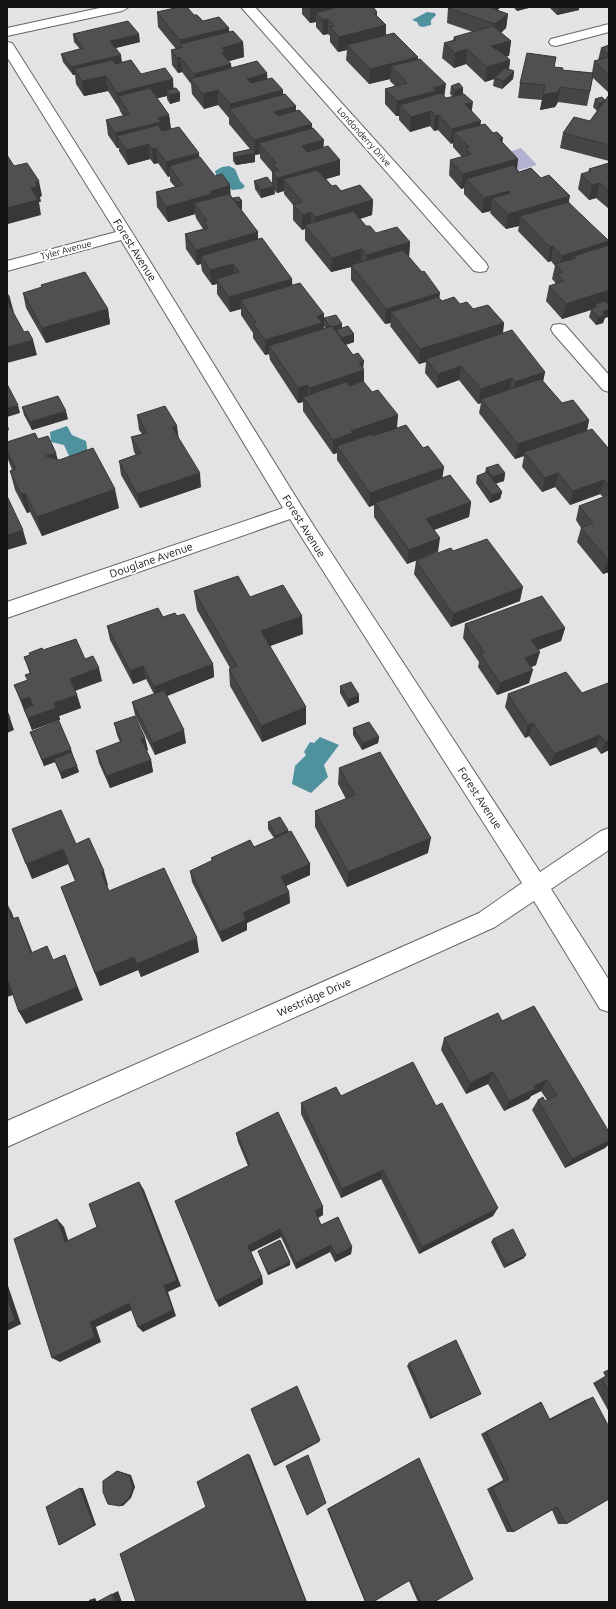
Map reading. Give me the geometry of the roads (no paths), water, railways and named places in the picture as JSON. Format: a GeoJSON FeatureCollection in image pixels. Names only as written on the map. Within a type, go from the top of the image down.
{"type":"FeatureCollection","features":[{"type":"Feature","properties":{"kind":"street"},"geometry":{"type":"LineString","coordinates":[[7,32],[122,7]]}},
{"type":"Feature","properties":{"kind":"street","name":"Londonderry Drive"},"geometry":{"type":"LineString","coordinates":[[248,7],[480,267]]}},
{"type":"Feature","properties":{"kind":"street"},"geometry":{"type":"LineString","coordinates":[[556,42],[609,28]]}},
{"type":"Feature","properties":{"kind":"street","name":"Forest Avenue"},"geometry":{"type":"LineString","coordinates":[[7,46],[125,234],[294,511],[609,1002]]}},
{"type":"Feature","properties":{"kind":"street","name":"Tyler Avenue"},"geometry":{"type":"LineString","coordinates":[[7,266],[125,234]]}},
{"type":"Feature","properties":{"kind":"street"},"geometry":{"type":"LineString","coordinates":[[559,329],[609,386]]}},
{"type":"Feature","properties":{"kind":"street","name":"Douglane Avenue"},"geometry":{"type":"LineString","coordinates":[[7,610],[294,511]]}},
{"type":"Feature","properties":{"kind":"street","name":"Westridge Drive"},"geometry":{"type":"LineString","coordinates":[[7,1134],[487,920],[609,838]]}}]}
